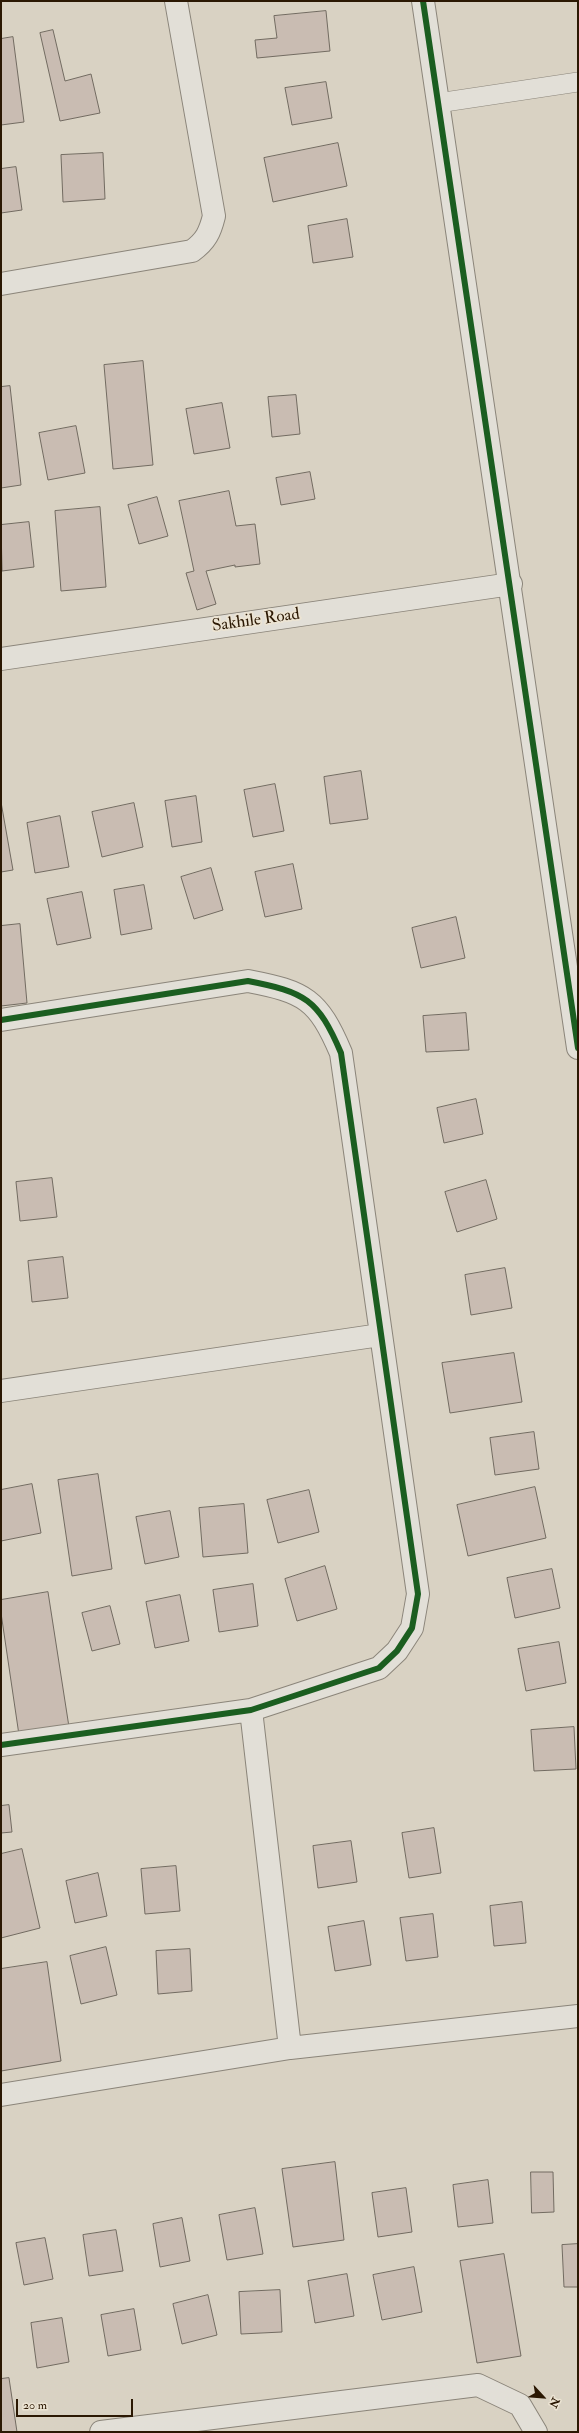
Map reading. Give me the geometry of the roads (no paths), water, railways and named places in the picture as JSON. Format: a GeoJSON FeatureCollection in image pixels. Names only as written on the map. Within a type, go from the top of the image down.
{"type":"FeatureCollection","features":[{"type":"Feature","properties":{"kind":"street"},"geometry":{"type":"LineString","coordinates":[[1,284],[192,251],[207,238],[214,216],[176,1]]}},
{"type":"Feature","properties":{"kind":"street"},"geometry":{"type":"LineString","coordinates":[[423,1],[511,584],[578,1048]]}},
{"type":"Feature","properties":{"kind":"street","name":"Sakhile Road"},"geometry":{"type":"LineString","coordinates":[[1,659],[511,584]]}},
{"type":"Feature","properties":{"kind":"street"},"geometry":{"type":"LineString","coordinates":[[1,1020],[248,981],[285,988],[315,1006],[329,1024],[341,1053],[418,1594],[412,1628],[397,1651],[379,1668],[251,1710],[1,1746]]}},
{"type":"Feature","properties":{"kind":"street"},"geometry":{"type":"LineString","coordinates":[[1,1391],[380,1335]]}},
{"type":"Feature","properties":{"kind":"street"},"geometry":{"type":"LineString","coordinates":[[251,1710],[290,2048]]}},
{"type":"Feature","properties":{"kind":"street"},"geometry":{"type":"LineString","coordinates":[[1,2095],[290,2048],[578,2016]]}},
{"type":"Feature","properties":{"kind":"street"},"geometry":{"type":"LineString","coordinates":[[101,2432],[478,2385],[520,2405],[536,2432]]}},
{"type":"Feature","properties":{"kind":"lane"},"geometry":{"type":"LineString","coordinates":[[438,103],[578,82]]}}]}
